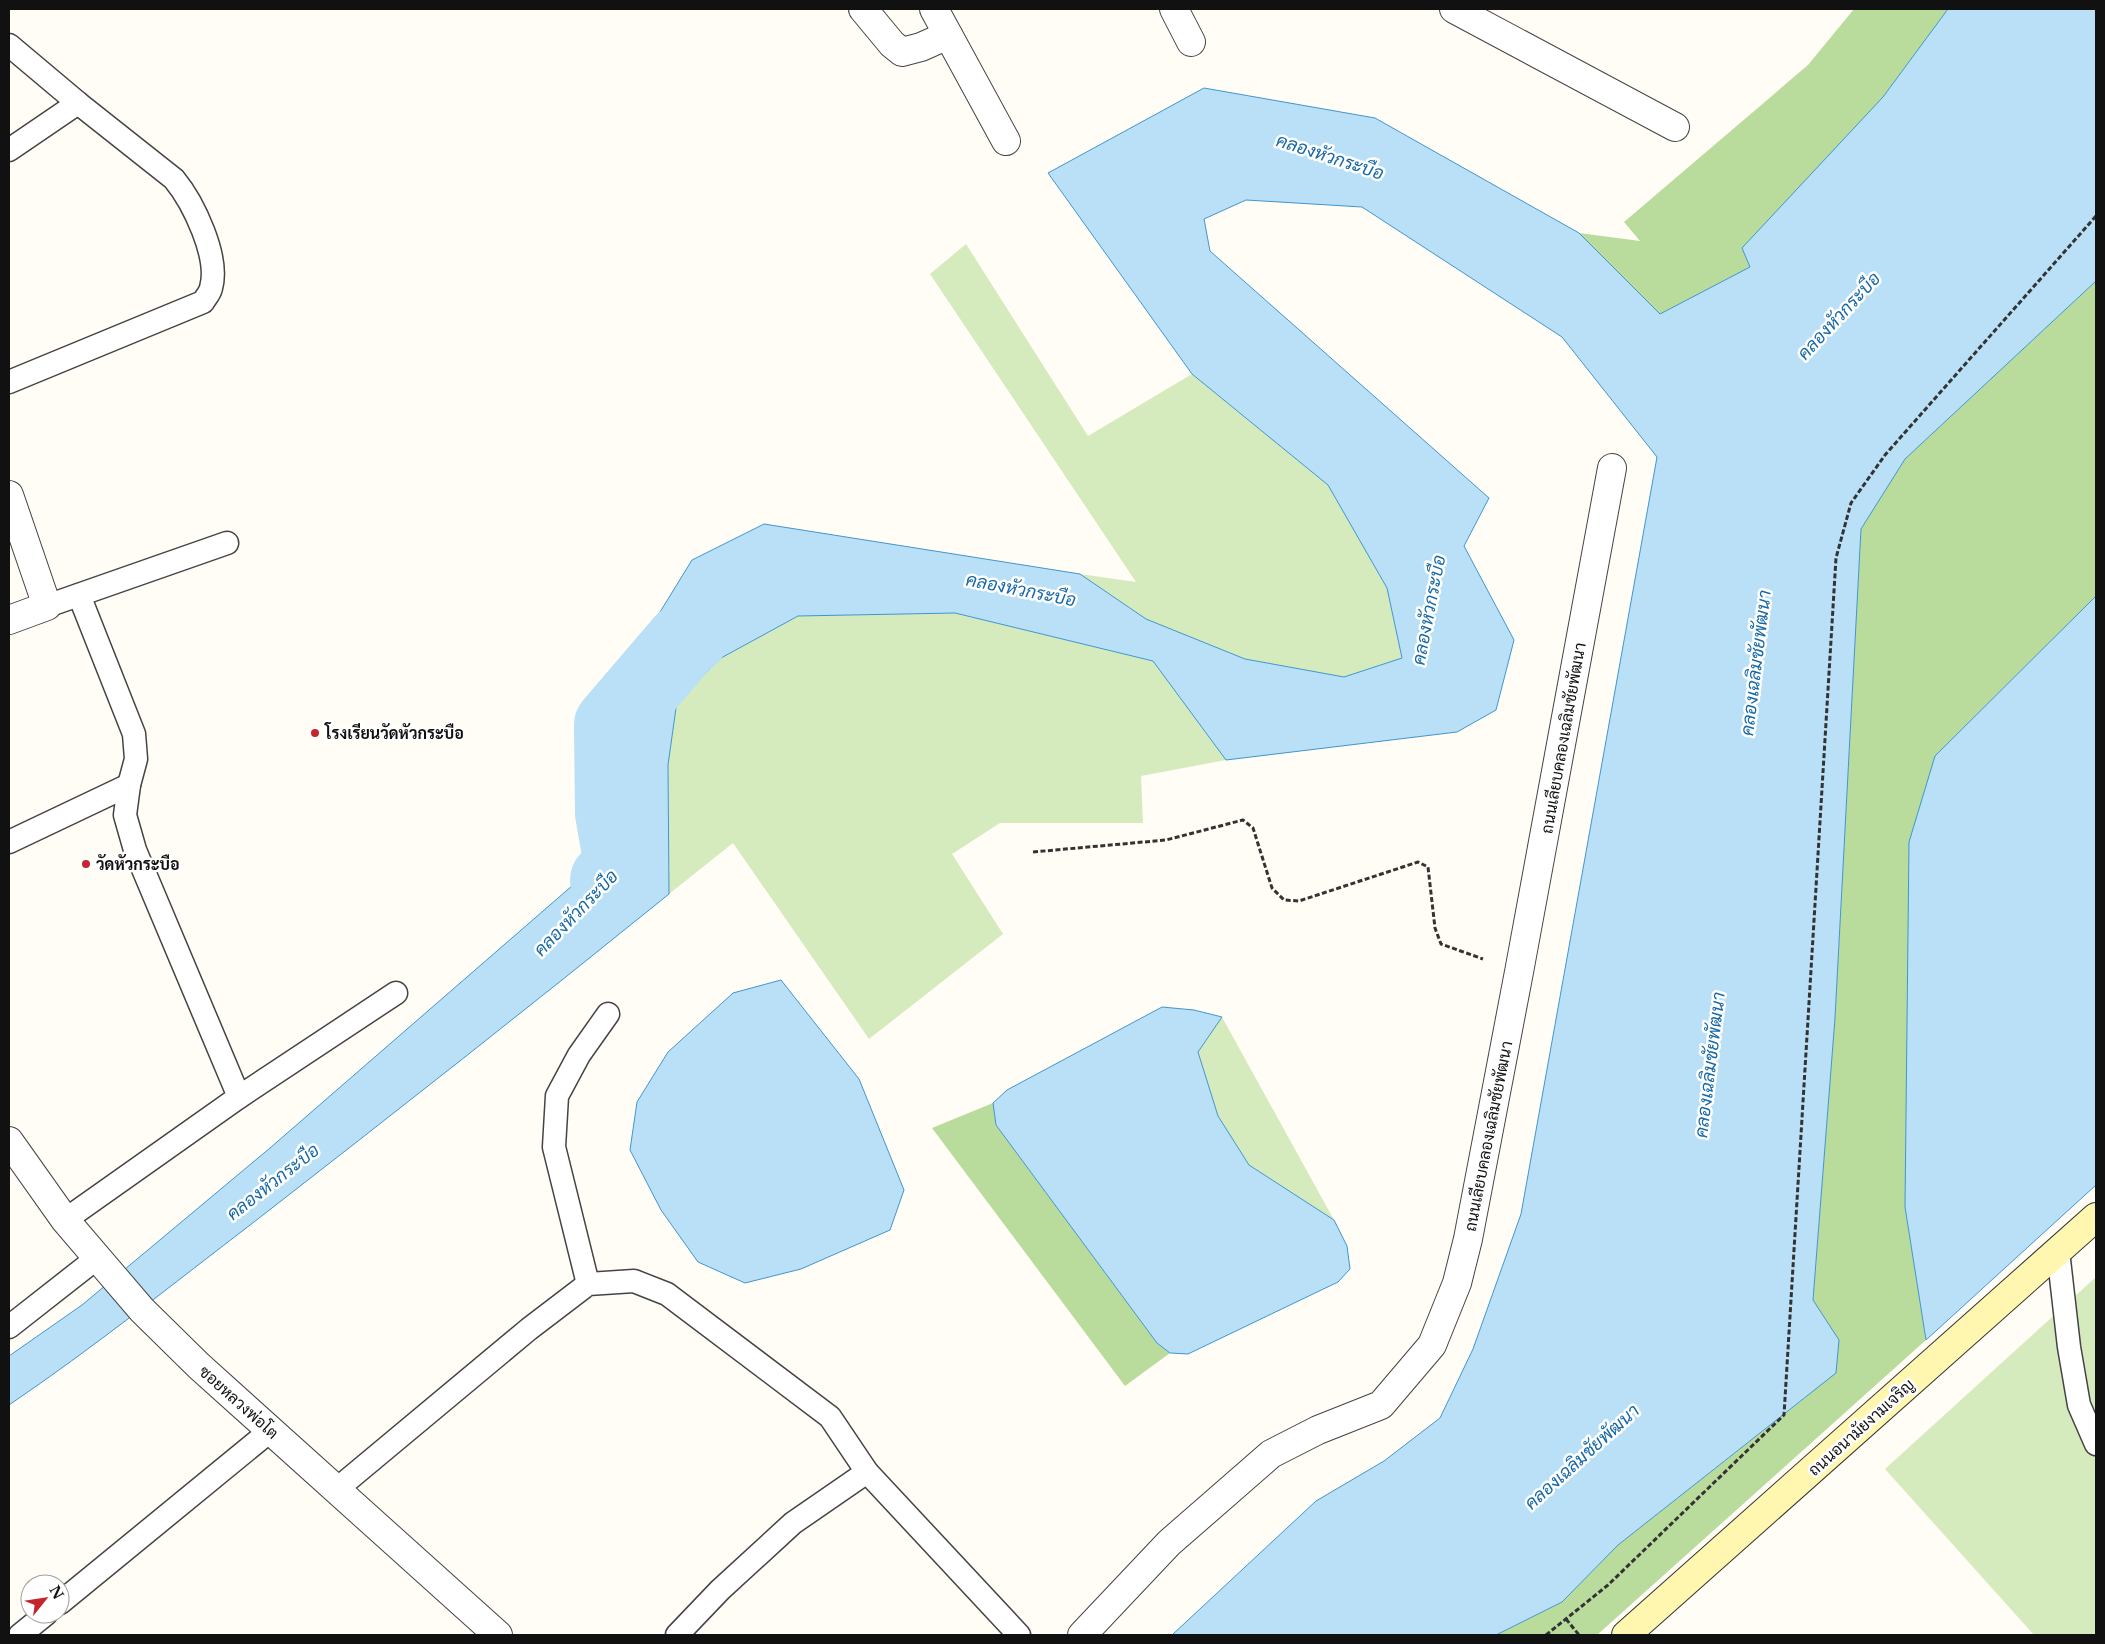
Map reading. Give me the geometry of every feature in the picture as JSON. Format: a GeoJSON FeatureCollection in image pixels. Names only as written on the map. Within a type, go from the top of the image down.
{"type":"FeatureCollection","features":[{"type":"Feature","properties":{"kind":"street"},"geometry":{"type":"LineString","coordinates":[[863,9],[892,44],[902,52],[921,48],[948,35]]}},
{"type":"Feature","properties":{"kind":"street"},"geometry":{"type":"LineString","coordinates":[[934,9],[1006,141]]}},
{"type":"Feature","properties":{"kind":"street"},"geometry":{"type":"LineString","coordinates":[[1174,9],[1191,42]]}},
{"type":"Feature","properties":{"kind":"street"},"geometry":{"type":"LineString","coordinates":[[1454,9],[1676,127]]}},
{"type":"Feature","properties":{"kind":"street","name":"ถนนเลียบคลองเฉลิมชัยพัฒนา"},"geometry":{"type":"LineString","coordinates":[[1082,1635],[1170,1543],[1271,1454],[1318,1430],[1381,1405],[1432,1345],[1460,1274],[1520,972],[1612,468]]}},
{"type":"Feature","properties":{"kind":"street"},"geometry":{"type":"LineString","coordinates":[[9,495],[46,606],[9,620]]}},
{"type":"Feature","properties":{"kind":"street","name":"ซอยหลวงพ่อโต"},"geometry":{"type":"LineString","coordinates":[[9,1141],[65,1220],[142,1310],[199,1366],[498,1635]]}},
{"type":"Feature","properties":{"kind":"street","name":"ถนนอนามัยงามเจริญ"},"geometry":{"type":"LineString","coordinates":[[1626,1635],[2096,1217]]}},
{"type":"Feature","properties":{"kind":"lane"},"geometry":{"type":"LineString","coordinates":[[9,45],[78,103],[174,179],[186,193],[198,216],[207,242],[213,271],[211,288],[203,302],[9,382]]}},
{"type":"Feature","properties":{"kind":"lane"},"geometry":{"type":"LineString","coordinates":[[9,150],[78,103]]}},
{"type":"Feature","properties":{"kind":"lane"},"geometry":{"type":"LineString","coordinates":[[46,606],[227,543]]}},
{"type":"Feature","properties":{"kind":"lane"},"geometry":{"type":"LineString","coordinates":[[79,595],[134,734],[136,759],[129,785],[125,816],[135,850],[239,1097]]}},
{"type":"Feature","properties":{"kind":"lane"},"geometry":{"type":"LineString","coordinates":[[9,842],[129,785]]}},
{"type":"Feature","properties":{"kind":"lane"},"geometry":{"type":"LineString","coordinates":[[65,1220],[239,1097],[396,993]]}},
{"type":"Feature","properties":{"kind":"lane"},"geometry":{"type":"LineString","coordinates":[[588,1284],[554,1147],[556,1096],[579,1055],[608,1014]]}},
{"type":"Feature","properties":{"kind":"lane"},"geometry":{"type":"LineString","coordinates":[[2058,1251],[2069,1347],[2079,1405],[2096,1444]]}},
{"type":"Feature","properties":{"kind":"lane"},"geometry":{"type":"LineString","coordinates":[[9,1327],[103,1266]]}},
{"type":"Feature","properties":{"kind":"lane"},"geometry":{"type":"LineString","coordinates":[[337,1489],[529,1329],[588,1284],[634,1281],[667,1294],[830,1417],[868,1472],[1019,1635]]}},
{"type":"Feature","properties":{"kind":"lane"},"geometry":{"type":"LineString","coordinates":[[70,1595],[270,1430]]}},
{"type":"Feature","properties":{"kind":"lane"},"geometry":{"type":"LineString","coordinates":[[677,1635],[720,1590],[793,1523],[868,1472]]}},
{"type":"Feature","properties":{"kind":"lane"},"geometry":{"type":"LineString","coordinates":[[20,1635],[34,1624]]}},
{"type":"Feature","properties":{"kind":"path"},"geometry":{"type":"LineString","coordinates":[[1546,1635],[1608,1585],[1784,1415],[1836,558],[1851,503],[1885,455],[2096,216]]}},
{"type":"Feature","properties":{"kind":"path"},"geometry":{"type":"LineString","coordinates":[[1033,852],[1166,840],[1243,820],[1253,828],[1272,888],[1284,900],[1299,901],[1418,862],[1428,867],[1435,928],[1441,944],[1520,972]]}},
{"type":"Feature","properties":{"kind":"path"},"geometry":{"type":"LineString","coordinates":[[1566,1619],[1579,1635]]}},
{"type":"Feature","properties":{"kind":"green space"},"geometry":{"type":"Polygon","coordinates":[[[1854,9],[1948,9],[1883,97],[1750,267],[1660,314],[1579,233],[1640,241],[1624,222],[1808,65],[1854,9]]]}},
{"type":"Feature","properties":{"kind":"green space"},"geometry":{"type":"Polygon","coordinates":[[[966,244],[1088,436],[1192,374],[1328,485],[1387,588],[1402,658],[1344,677],[1245,659],[1146,619],[1080,574],[1136,582],[930,274],[966,244]]]}},
{"type":"Feature","properties":{"kind":"green space"},"geometry":{"type":"Polygon","coordinates":[[[2096,281],[2096,596],[1935,756],[1905,1207],[1926,1340],[1597,1635],[1496,1635],[1562,1602],[1618,1545],[1806,1397],[1839,1340],[1813,1300],[1835,1018],[1861,529],[1905,459],[2096,281]]]}},
{"type":"Feature","properties":{"kind":"green space"},"geometry":{"type":"Polygon","coordinates":[[[955,613],[1153,661],[1226,760],[1141,776],[1143,823],[1000,823],[952,854],[1003,934],[869,1039],[733,843],[669,894],[668,765],[677,701],[721,658],[798,616],[955,613]]]}},
{"type":"Feature","properties":{"kind":"green space"},"geometry":{"type":"Polygon","coordinates":[[[1222,1017],[1334,1220],[1249,1165],[1218,1116],[1198,1052],[1222,1017]]]}},
{"type":"Feature","properties":{"kind":"green space"},"geometry":{"type":"Polygon","coordinates":[[[993,1103],[996,1125],[1157,1343],[1170,1353],[1125,1386],[932,1128],[993,1103]]]}},
{"type":"Feature","properties":{"kind":"green space"},"geometry":{"type":"Polygon","coordinates":[[[2096,1277],[2096,1635],[2034,1635],[1885,1469],[2096,1277]]]}},
{"type":"Feature","properties":{"kind":"water","name":"คลองเฉลิมชัยพัฒนา"},"geometry":{"type":"Polygon","coordinates":[[[1948,9],[2096,9],[2096,281],[1905,459],[1861,529],[1835,1018],[1813,1300],[1839,1340],[1836,1373],[1618,1545],[1562,1602],[1496,1635],[1172,1635],[1316,1501],[1384,1461],[1440,1418],[1473,1349],[1521,1214],[1657,457],[1562,337],[1362,207],[1246,200],[1204,219],[1210,251],[1489,498],[1464,546],[1514,640],[1496,710],[1457,732],[1226,760],[1153,661],[955,613],[798,616],[721,658],[677,701],[668,765],[669,894],[254,1222],[102,1338],[9,1405],[9,1356],[82,1305],[270,1148],[573,885],[603,862],[628,664],[692,560],[764,524],[1080,574],[1146,619],[1245,659],[1344,677],[1402,658],[1387,588],[1328,485],[1192,374],[1048,173],[1204,88],[1375,118],[1579,233],[1660,314],[1750,267],[1742,248],[1883,97],[1948,9]]]}},
{"type":"Feature","properties":{"kind":"water"},"geometry":{"type":"Polygon","coordinates":[[[2096,596],[2096,1185],[1926,1340],[1905,1207],[1909,842],[1935,756],[2096,596]]]}},
{"type":"Feature","properties":{"kind":"water"},"geometry":{"type":"Polygon","coordinates":[[[781,980],[859,1079],[904,1190],[890,1230],[801,1269],[745,1283],[698,1262],[661,1210],[630,1150],[637,1102],[668,1052],[733,993],[781,980]]]}},
{"type":"Feature","properties":{"kind":"water"},"geometry":{"type":"Polygon","coordinates":[[[1162,1007],[1194,1010],[1222,1017],[1198,1052],[1218,1116],[1249,1165],[1334,1220],[1347,1246],[1350,1269],[1338,1282],[1188,1354],[1170,1353],[1157,1343],[996,1125],[993,1103],[1007,1090],[1162,1007]]]}},
{"type":"Feature","properties":{"kind":"waterway","name":"คลองหัวกระบือ"},"geometry":{"type":"LineString","coordinates":[[608,880],[622,865],[613,813],[612,725],[683,642],[691,636]]}},
{"type":"Feature","properties":{"kind":"place","name":"โรงเรียนวัดหัวกระบือ"},"geometry":{"type":"Point","coordinates":[315,733]}},
{"type":"Feature","properties":{"kind":"place","name":"วัดหัวกระบือ"},"geometry":{"type":"Point","coordinates":[86,864]}}]}
